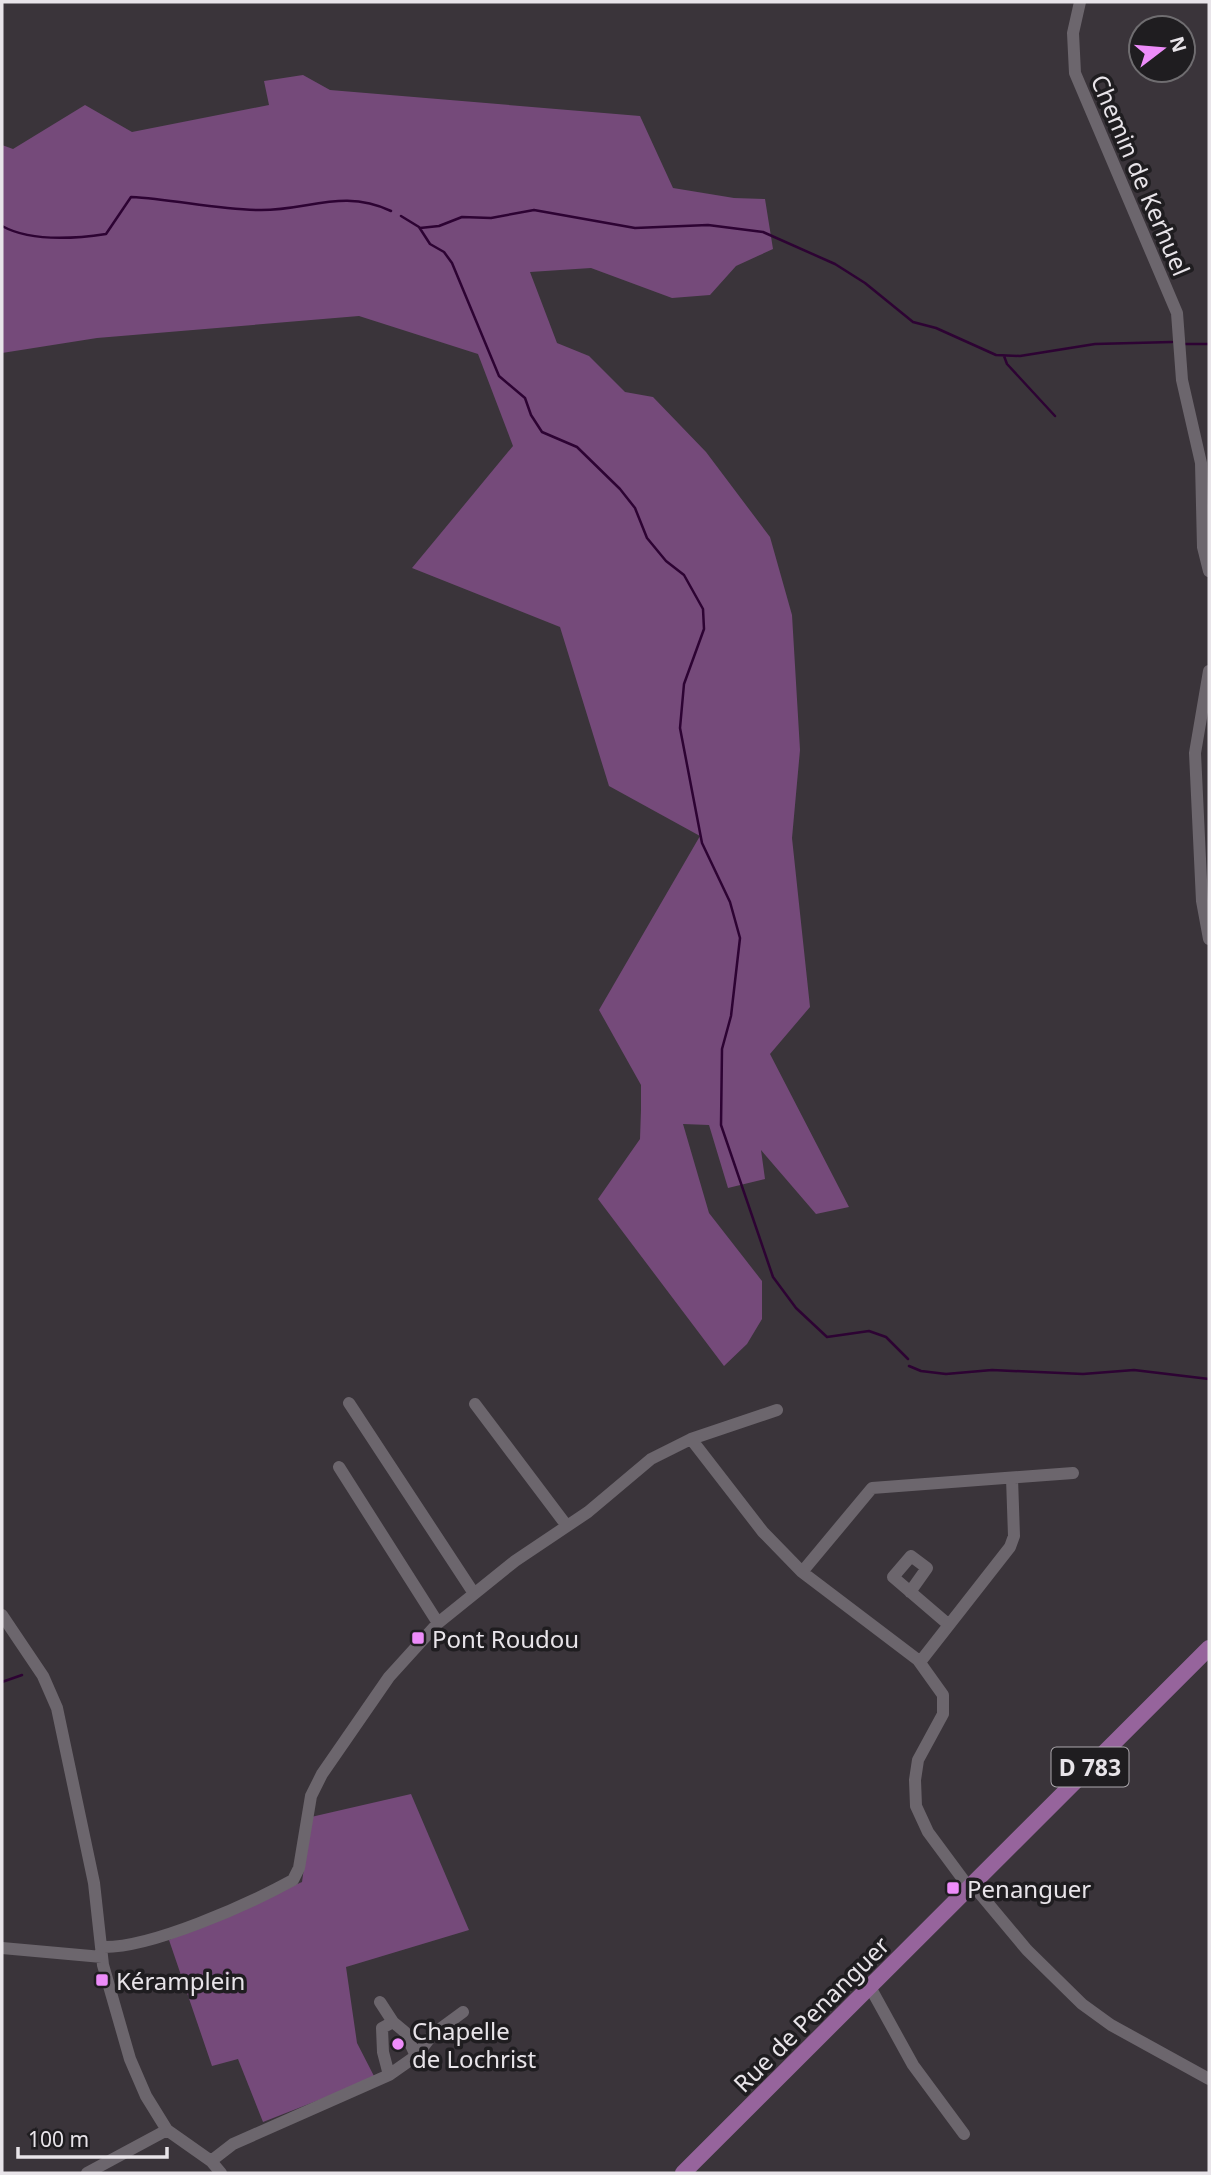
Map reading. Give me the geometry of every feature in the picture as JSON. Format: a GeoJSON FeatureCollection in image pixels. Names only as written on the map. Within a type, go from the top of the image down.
{"type":"FeatureCollection","features":[{"type":"Feature","properties":{"kind":"main road","name":"D 783"},"geometry":{"type":"LineString","coordinates":[[972,1886],[1209,1648]]}},
{"type":"Feature","properties":{"kind":"main road","name":"Rue de Penanguer"},"geometry":{"type":"LineString","coordinates":[[683,2173],[972,1886]]}},
{"type":"Feature","properties":{"kind":"street","name":"Chemin de Kerhuel"},"geometry":{"type":"LineString","coordinates":[[1080,2],[1073,33],[1075,73],[1177,313],[1182,380],[1200,463],[1203,547],[1209,571]]}},
{"type":"Feature","properties":{"kind":"street"},"geometry":{"type":"LineString","coordinates":[[1209,671],[1195,752],[1202,901],[1209,939]]}},
{"type":"Feature","properties":{"kind":"street"},"geometry":{"type":"LineString","coordinates":[[349,1403],[473,1592]]}},
{"type":"Feature","properties":{"kind":"street"},"geometry":{"type":"LineString","coordinates":[[475,1404],[567,1526]]}},
{"type":"Feature","properties":{"kind":"street"},"geometry":{"type":"LineString","coordinates":[[2,1948],[102,1952],[169,1933],[293,1880],[299,1868],[311,1796],[322,1774],[389,1677],[438,1623],[473,1592],[567,1526],[651,1459],[691,1439],[777,1410]]}},
{"type":"Feature","properties":{"kind":"street"},"geometry":{"type":"LineString","coordinates":[[691,1439],[764,1532],[802,1572],[920,1662],[943,1695],[943,1714],[918,1760],[916,1806],[928,1832],[955,1870],[1027,1950],[1082,2004],[1111,2025],[1209,2079]]}},
{"type":"Feature","properties":{"kind":"street"},"geometry":{"type":"LineString","coordinates":[[339,1467],[438,1623]]}},
{"type":"Feature","properties":{"kind":"street"},"geometry":{"type":"LineString","coordinates":[[802,1572],[873,1488],[1073,1473]]}},
{"type":"Feature","properties":{"kind":"street"},"geometry":{"type":"LineString","coordinates":[[920,1662],[1010,1547],[1014,1536],[1012,1478]]}},
{"type":"Feature","properties":{"kind":"street"},"geometry":{"type":"LineString","coordinates":[[910,1592],[949,1625]]}},
{"type":"Feature","properties":{"kind":"street"},"geometry":{"type":"LineString","coordinates":[[2,1615],[43,1676],[57,1708],[92,1871],[102,1952],[130,2059],[153,2109],[167,2130],[211,2161],[221,2173]]}},
{"type":"Feature","properties":{"kind":"street"},"geometry":{"type":"LineString","coordinates":[[870,1987],[913,2065],[964,2134]]}},
{"type":"Feature","properties":{"kind":"street"},"geometry":{"type":"LineString","coordinates":[[380,2002],[393,2022],[405,2032],[416,2056]]}},
{"type":"Feature","properties":{"kind":"street"},"geometry":{"type":"LineString","coordinates":[[211,2161],[233,2144],[388,2075],[416,2056],[433,2034],[463,2012]]}},
{"type":"Feature","properties":{"kind":"street"},"geometry":{"type":"LineString","coordinates":[[388,2075],[382,2028],[393,2022]]}},
{"type":"Feature","properties":{"kind":"street"},"geometry":{"type":"LineString","coordinates":[[87,2173],[167,2130]]}},
{"type":"Feature","properties":{"kind":"shaded area"},"geometry":{"type":"Polygon","coordinates":[[[303,75],[330,90],[640,116],[673,188],[734,198],[765,199],[773,249],[736,266],[710,295],[672,298],[591,268],[530,272],[557,343],[589,356],[625,392],[653,397],[706,452],[770,537],[792,615],[800,750],[792,838],[810,1007],[770,1054],[849,1207],[816,1214],[761,1150],[765,1179],[728,1188],[709,1125],[683,1124],[709,1213],[762,1281],[762,1319],[747,1344],[724,1366],[598,1199],[640,1139],[641,1110],[641,1085],[599,1010],[700,836],[609,786],[560,627],[412,568],[513,446],[478,354],[359,316],[97,338],[2,353],[2,145],[13,149],[85,105],[132,132],[269,105],[264,81],[303,75]]]}},
{"type":"Feature","properties":{"kind":"shaded area"},"geometry":{"type":"Polygon","coordinates":[[[411,1794],[469,1930],[346,1967],[357,2043],[375,2078],[263,2122],[238,2059],[212,2066],[169,1940],[302,1882],[311,1817],[411,1794]]]}},
{"type":"Feature","properties":{"kind":"waterway"},"geometry":{"type":"LineString","coordinates":[[2,226],[39,237],[66,238],[106,234],[131,197],[259,210],[357,201],[391,211]]}},
{"type":"Feature","properties":{"kind":"waterway"},"geometry":{"type":"LineString","coordinates":[[420,228],[439,226],[462,217],[491,218],[534,210],[635,228],[708,225],[763,232],[835,264],[865,283],[913,322],[936,328],[996,355],[1020,356],[1095,344],[1172,342]]}},
{"type":"Feature","properties":{"kind":"waterway"},"geometry":{"type":"LineString","coordinates":[[401,216],[419,227],[430,244],[444,252],[452,263],[499,376],[525,398],[531,415],[542,432],[577,447],[620,489],[635,508],[647,538],[666,561],[684,575],[703,609],[704,629],[684,684],[680,728],[702,843],[730,902],[740,938],[731,1016],[722,1049],[721,1125],[773,1277],[796,1308],[827,1337],[869,1331],[886,1337],[908,1359]]}},
{"type":"Feature","properties":{"kind":"waterway"},"geometry":{"type":"LineString","coordinates":[[1185,344],[1209,344]]}},
{"type":"Feature","properties":{"kind":"waterway"},"geometry":{"type":"LineString","coordinates":[[1004,356],[1007,364],[1055,416]]}},
{"type":"Feature","properties":{"kind":"waterway"},"geometry":{"type":"LineString","coordinates":[[909,1366],[921,1371],[946,1374],[992,1370],[1083,1374],[1134,1370],[1209,1379]]}},
{"type":"Feature","properties":{"kind":"waterway"},"geometry":{"type":"LineString","coordinates":[[2,1682],[22,1675]]}},
{"type":"Feature","properties":{"kind":"place","name":"Pont Roudou"},"geometry":{"type":"Point","coordinates":[418,1638]}},
{"type":"Feature","properties":{"kind":"place","name":"Penanguer"},"geometry":{"type":"Point","coordinates":[953,1888]}},
{"type":"Feature","properties":{"kind":"place","name":"Kéramplein"},"geometry":{"type":"Point","coordinates":[102,1980]}},
{"type":"Feature","properties":{"kind":"place","name":"Chapelle de Lochrist"},"geometry":{"type":"Point","coordinates":[398,2044]}}]}
